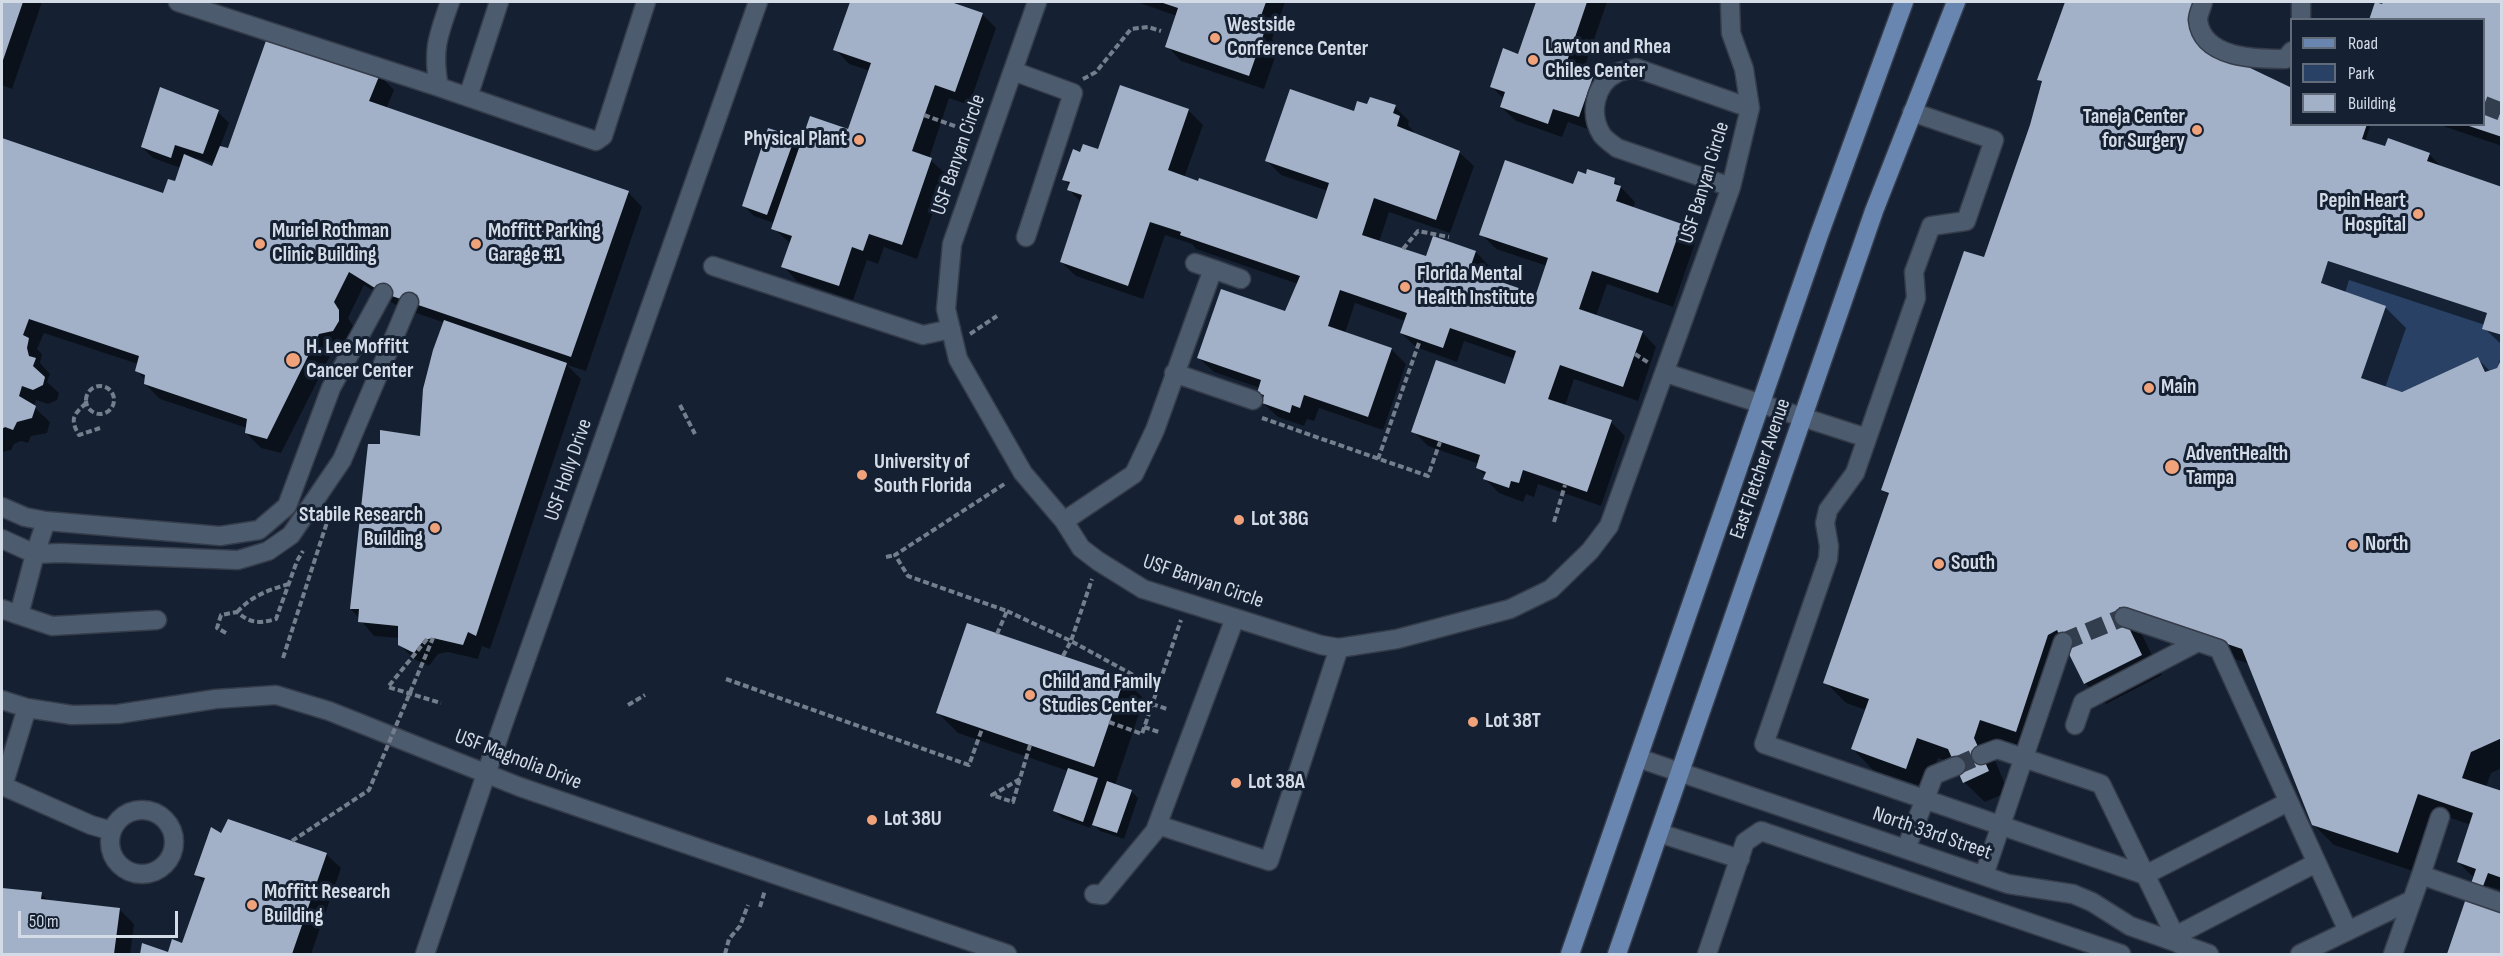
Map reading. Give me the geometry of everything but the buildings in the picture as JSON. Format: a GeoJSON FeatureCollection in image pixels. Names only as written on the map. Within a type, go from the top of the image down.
{"type":"FeatureCollection","features":[{"type":"Feature","properties":{"kind":"main road","name":"East Fletcher Avenue"},"geometry":{"type":"LineString","coordinates":[[1570,954],[1761,402],[1904,2]]}},
{"type":"Feature","properties":{"kind":"main road","name":"East Fletcher Avenue"},"geometry":{"type":"LineString","coordinates":[[1617,954],[1874,211],[1956,2]]}},
{"type":"Feature","properties":{"kind":"street"},"geometry":{"type":"LineString","coordinates":[[178,2],[440,87],[596,141],[603,136],[646,2]]}},
{"type":"Feature","properties":{"kind":"street"},"geometry":{"type":"LineString","coordinates":[[440,87],[435,63],[436,42],[450,2]]}},
{"type":"Feature","properties":{"kind":"street"},"geometry":{"type":"LineString","coordinates":[[468,97],[499,2]]}},
{"type":"Feature","properties":{"kind":"street","name":"USF Holly Drive"},"geometry":{"type":"LineString","coordinates":[[425,954],[758,2]]}},
{"type":"Feature","properties":{"kind":"street","name":"USF Banyan Circle"},"geometry":{"type":"LineString","coordinates":[[1037,2],[952,244],[946,309],[959,332],[958,359],[1023,473],[1064,521],[1081,548],[1098,561],[1143,589],[1321,645],[1339,648],[1397,639],[1509,609],[1551,589],[1590,551],[1610,526],[1731,187],[1750,108],[1744,69],[1731,33],[1730,2]]}},
{"type":"Feature","properties":{"kind":"street"},"geometry":{"type":"LineString","coordinates":[[2204,2],[2198,19],[2205,37],[2225,53],[2249,60],[2285,59],[2290,53]]}},
{"type":"Feature","properties":{"kind":"street"},"geometry":{"type":"LineString","coordinates":[[2301,2],[2301,18]]}},
{"type":"Feature","properties":{"kind":"street"},"geometry":{"type":"LineString","coordinates":[[1731,187],[1617,148],[1603,137],[1597,124],[1594,106],[1601,85],[1617,73],[1636,68],[1750,108]]}},
{"type":"Feature","properties":{"kind":"street"},"geometry":{"type":"LineString","coordinates":[[1013,71],[1073,93],[1026,237]]}},
{"type":"Feature","properties":{"kind":"street"},"geometry":{"type":"LineString","coordinates":[[1912,112],[1994,140],[1965,221],[1930,226],[1914,272],[1916,298],[1855,473],[1828,510],[1825,523],[1829,546],[1828,559],[1764,744],[2145,874],[2288,802]]}},
{"type":"Feature","properties":{"kind":"street"},"geometry":{"type":"LineString","coordinates":[[1195,263],[1241,279]]}},
{"type":"Feature","properties":{"kind":"street"},"geometry":{"type":"LineString","coordinates":[[713,266],[923,335],[959,332]]}},
{"type":"Feature","properties":{"kind":"street"},"geometry":{"type":"LineString","coordinates":[[1064,521],[1134,474],[1155,430],[1213,270]]}},
{"type":"Feature","properties":{"kind":"street"},"geometry":{"type":"LineString","coordinates":[[3,507],[25,517],[46,521],[220,536],[259,530],[287,506],[331,388],[383,293]]}},
{"type":"Feature","properties":{"kind":"street"},"geometry":{"type":"LineString","coordinates":[[2,539],[34,554],[238,560],[268,551],[291,535],[342,460],[410,302]]}},
{"type":"Feature","properties":{"kind":"street"},"geometry":{"type":"LineString","coordinates":[[372,314],[400,324]]}},
{"type":"Feature","properties":{"kind":"street"},"geometry":{"type":"LineString","coordinates":[[1174,373],[1257,409]]}},
{"type":"Feature","properties":{"kind":"street"},"geometry":{"type":"LineString","coordinates":[[1666,373],[1867,438]]}},
{"type":"Feature","properties":{"kind":"street"},"geometry":{"type":"LineString","coordinates":[[20,615],[34,554],[46,521]]}},
{"type":"Feature","properties":{"kind":"street"},"geometry":{"type":"LineString","coordinates":[[2,609],[52,626],[157,620]]}},
{"type":"Feature","properties":{"kind":"street"},"geometry":{"type":"LineString","coordinates":[[2124,617],[2219,649],[2348,931]]}},
{"type":"Feature","properties":{"kind":"street"},"geometry":{"type":"LineString","coordinates":[[1094,894],[1102,895],[1155,831],[1235,618]]}},
{"type":"Feature","properties":{"kind":"street"},"geometry":{"type":"LineString","coordinates":[[1983,875],[2063,642]]}},
{"type":"Feature","properties":{"kind":"street"},"geometry":{"type":"LineString","coordinates":[[2075,725],[2083,702],[2198,642]]}},
{"type":"Feature","properties":{"kind":"street"},"geometry":{"type":"LineString","coordinates":[[1158,825],[1269,861],[1339,648]]}},
{"type":"Feature","properties":{"kind":"street","name":"USF Magnolia Drive"},"geometry":{"type":"LineString","coordinates":[[2,700],[27,708],[72,715],[118,714],[216,699],[276,695],[329,711],[520,787],[1007,954]]}},
{"type":"Feature","properties":{"kind":"street"},"geometry":{"type":"LineString","coordinates":[[27,708],[2,786],[91,825],[112,831]]}},
{"type":"Feature","properties":{"kind":"street"},"geometry":{"type":"LineString","coordinates":[[1982,755],[1997,749],[2101,784],[2177,940],[2316,863]]}},
{"type":"Feature","properties":{"kind":"street","name":"North 33rd Street"},"geometry":{"type":"LineString","coordinates":[[1638,758],[2008,884],[2073,894],[2092,902],[2130,926],[2177,940],[2209,954]]}},
{"type":"Feature","properties":{"kind":"street"},"geometry":{"type":"LineString","coordinates":[[1906,849],[1934,775],[1956,766]]}},
{"type":"Feature","properties":{"kind":"street"},"geometry":{"type":"LineString","coordinates":[[2393,954],[2440,817]]}},
{"type":"Feature","properties":{"kind":"street"},"geometry":{"type":"LineString","coordinates":[[1707,954],[1745,842],[1761,831],[2055,940],[2121,954]]}},
{"type":"Feature","properties":{"kind":"street"},"geometry":{"type":"LineString","coordinates":[[1659,833],[1740,860]]}},
{"type":"Feature","properties":{"kind":"street"},"geometry":{"type":"LineString","coordinates":[[2421,875],[2502,903]]}},
{"type":"Feature","properties":{"kind":"street"},"geometry":{"type":"LineString","coordinates":[[2300,954],[2412,900]]}},
{"type":"Feature","properties":{"kind":"path"},"geometry":{"type":"LineString","coordinates":[[1081,81],[1096,72],[1131,29],[1149,27],[1161,31]]}},
{"type":"Feature","properties":{"kind":"path"},"geometry":{"type":"LineString","coordinates":[[924,115],[989,138]]}},
{"type":"Feature","properties":{"kind":"path"},"geometry":{"type":"LineString","coordinates":[[1403,249],[1418,231],[1449,237]]}},
{"type":"Feature","properties":{"kind":"path"},"geometry":{"type":"LineString","coordinates":[[959,332],[997,316]]}},
{"type":"Feature","properties":{"kind":"path"},"geometry":{"type":"LineString","coordinates":[[1378,459],[1420,340]]}},
{"type":"Feature","properties":{"kind":"path"},"geometry":{"type":"LineString","coordinates":[[86,403],[93,413],[104,414],[113,405],[113,395],[106,388],[96,387],[87,395],[86,403],[75,415],[73,425],[79,435],[99,428]]}},
{"type":"Feature","properties":{"kind":"path"},"geometry":{"type":"LineString","coordinates":[[680,405],[695,434]]}},
{"type":"Feature","properties":{"kind":"path"},"geometry":{"type":"LineString","coordinates":[[1257,409],[1378,459],[1428,476],[1440,442]]}},
{"type":"Feature","properties":{"kind":"path"},"geometry":{"type":"LineString","coordinates":[[886,557],[895,555],[1023,473]]}},
{"type":"Feature","properties":{"kind":"path"},"geometry":{"type":"LineString","coordinates":[[1554,522],[1565,485]]}},
{"type":"Feature","properties":{"kind":"path"},"geometry":{"type":"LineString","coordinates":[[283,658],[332,510],[321,525]]}},
{"type":"Feature","properties":{"kind":"path"},"geometry":{"type":"LineString","coordinates":[[237,612],[248,621],[261,623],[276,619],[297,561],[309,542]]}},
{"type":"Feature","properties":{"kind":"path"},"geometry":{"type":"LineString","coordinates":[[895,555],[909,576],[1007,611],[1071,641],[1157,688]]}},
{"type":"Feature","properties":{"kind":"path"},"geometry":{"type":"LineString","coordinates":[[1063,656],[1071,641],[1098,561]]}},
{"type":"Feature","properties":{"kind":"path"},"geometry":{"type":"LineString","coordinates":[[226,633],[217,628],[221,615],[237,612],[249,600],[264,592],[289,584]]}},
{"type":"Feature","properties":{"kind":"path"},"geometry":{"type":"LineString","coordinates":[[997,633],[1007,611]]}},
{"type":"Feature","properties":{"kind":"path"},"geometry":{"type":"LineString","coordinates":[[1109,722],[1142,734],[1181,619]]}},
{"type":"Feature","properties":{"kind":"path"},"geometry":{"type":"LineString","coordinates":[[292,841],[369,790],[433,638]]}},
{"type":"Feature","properties":{"kind":"path"},"geometry":{"type":"LineString","coordinates":[[427,639],[388,687],[441,703]]}},
{"type":"Feature","properties":{"kind":"path"},"geometry":{"type":"LineString","coordinates":[[726,679],[969,765],[982,729]]}},
{"type":"Feature","properties":{"kind":"path"},"geometry":{"type":"LineString","coordinates":[[628,705],[645,695]]}},
{"type":"Feature","properties":{"kind":"path"},"geometry":{"type":"LineString","coordinates":[[1152,704],[1167,709]]}},
{"type":"Feature","properties":{"kind":"path"},"geometry":{"type":"LineString","coordinates":[[1144,727],[1159,732]]}},
{"type":"Feature","properties":{"kind":"path"},"geometry":{"type":"LineString","coordinates":[[1020,779],[992,795],[1012,802],[1020,779],[1030,745]]}},
{"type":"Feature","properties":{"kind":"path"},"geometry":{"type":"LineString","coordinates":[[760,907],[765,890]]}},
{"type":"Feature","properties":{"kind":"path"},"geometry":{"type":"LineString","coordinates":[[725,954],[729,939],[740,926],[748,905]]}},
{"type":"Feature","properties":{"kind":"green space"},"geometry":{"type":"Polygon","coordinates":[[[2328,261],[2487,313],[2483,329],[2501,335],[2501,357],[2497,368],[2485,372],[2478,357],[2402,392],[2361,378],[2321,283],[2328,261]]]}},
{"type":"Feature","properties":{"kind":"tunnel"},"geometry":{"type":"LineString","coordinates":[[2485,105],[2502,112]]}},
{"type":"Feature","properties":{"kind":"tunnel"},"geometry":{"type":"LineString","coordinates":[[2063,642],[2124,617]]}},
{"type":"Feature","properties":{"kind":"tunnel"},"geometry":{"type":"LineString","coordinates":[[1956,766],[1981,755]]}},
{"type":"Feature","properties":{"kind":"place","name":"Westside Conference Center"},"geometry":{"type":"Point","coordinates":[1215,38]}},
{"type":"Feature","properties":{"kind":"place","name":"Lawton and Rhea Chiles Center"},"geometry":{"type":"Point","coordinates":[1533,60]}},
{"type":"Feature","properties":{"kind":"place","name":"Taneja Center for Surgery"},"geometry":{"type":"Point","coordinates":[2197,130]}},
{"type":"Feature","properties":{"kind":"place","name":"Physical Plant"},"geometry":{"type":"Point","coordinates":[859,140]}},
{"type":"Feature","properties":{"kind":"place","name":"Pepin Heart Hospital"},"geometry":{"type":"Point","coordinates":[2418,214]}},
{"type":"Feature","properties":{"kind":"place","name":"Muriel Rothman Clinic Building"},"geometry":{"type":"Point","coordinates":[260,244]}},
{"type":"Feature","properties":{"kind":"place","name":"Moffitt Parking Garage #1"},"geometry":{"type":"Point","coordinates":[476,244]}},
{"type":"Feature","properties":{"kind":"place","name":"Florida Mental Health Institute"},"geometry":{"type":"Point","coordinates":[1405,287]}},
{"type":"Feature","properties":{"kind":"place","name":"H. Lee Moffitt Cancer Center"},"geometry":{"type":"Point","coordinates":[293,360]}},
{"type":"Feature","properties":{"kind":"place","name":"Main"},"geometry":{"type":"Point","coordinates":[2149,388]}},
{"type":"Feature","properties":{"kind":"place","name":"AdventHealth Tampa"},"geometry":{"type":"Point","coordinates":[2172,467]}},
{"type":"Feature","properties":{"kind":"place","name":"University of South Florida"},"geometry":{"type":"Point","coordinates":[862,475]}},
{"type":"Feature","properties":{"kind":"place","name":"Lot 38G"},"geometry":{"type":"Point","coordinates":[1239,520]}},
{"type":"Feature","properties":{"kind":"place","name":"Stabile Research Building"},"geometry":{"type":"Point","coordinates":[435,528]}},
{"type":"Feature","properties":{"kind":"place","name":"North"},"geometry":{"type":"Point","coordinates":[2353,545]}},
{"type":"Feature","properties":{"kind":"place","name":"South"},"geometry":{"type":"Point","coordinates":[1939,564]}},
{"type":"Feature","properties":{"kind":"place","name":"Child and Family Studies Center"},"geometry":{"type":"Point","coordinates":[1030,695]}},
{"type":"Feature","properties":{"kind":"place","name":"Lot 38T"},"geometry":{"type":"Point","coordinates":[1473,722]}},
{"type":"Feature","properties":{"kind":"place","name":"Lot 38A"},"geometry":{"type":"Point","coordinates":[1236,783]}},
{"type":"Feature","properties":{"kind":"place","name":"Lot 38U"},"geometry":{"type":"Point","coordinates":[872,820]}},
{"type":"Feature","properties":{"kind":"place","name":"Moffitt Research Building"},"geometry":{"type":"Point","coordinates":[252,905]}}]}
